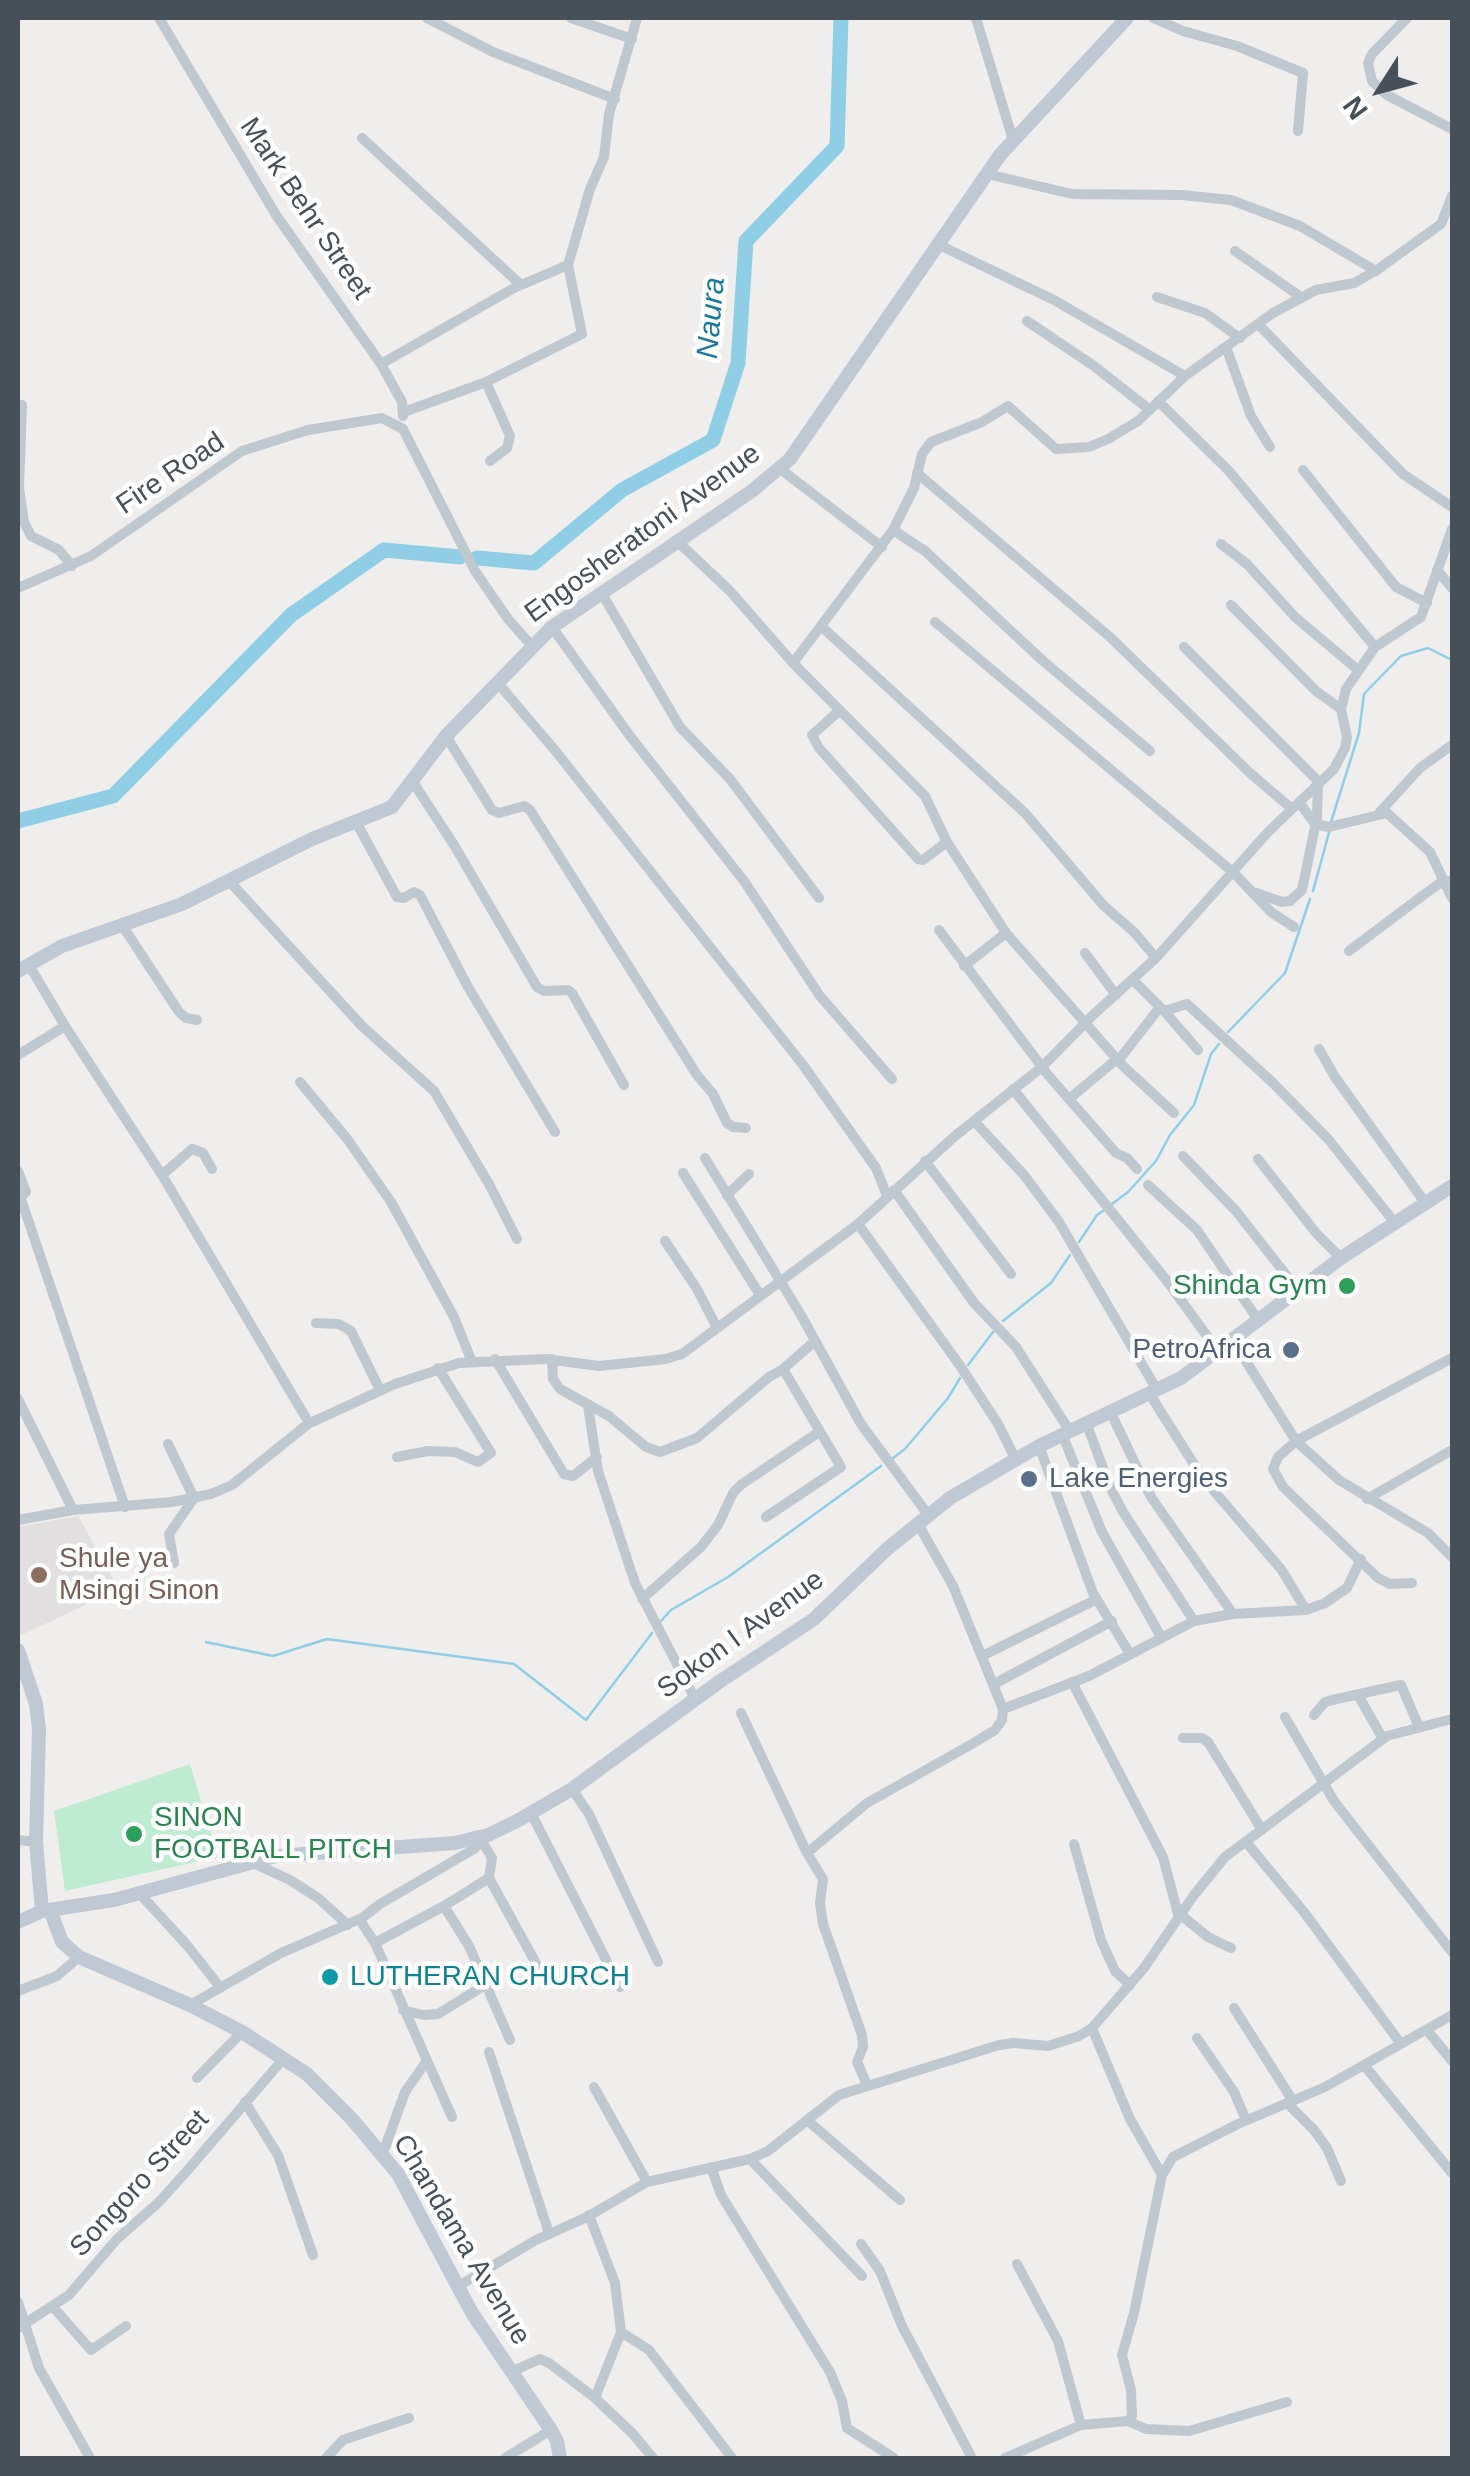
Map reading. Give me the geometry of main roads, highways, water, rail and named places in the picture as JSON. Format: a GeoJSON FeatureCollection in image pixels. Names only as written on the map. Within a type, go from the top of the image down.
{"type":"FeatureCollection","features":[{"type":"Feature","properties":{"kind":"waterway","name":"Naura"},"geometry":{"type":"LineString","coordinates":[[477,558],[534,563],[622,490],[713,440],[738,363],[746,241],[837,146],[841,18]]}},
{"type":"Feature","properties":{"kind":"waterway","name":"Naura"},"geometry":{"type":"LineString","coordinates":[[18,821],[113,796],[291,615],[384,550],[460,557]]}},
{"type":"Feature","properties":{"kind":"waterway"},"geometry":{"type":"LineString","coordinates":[[1331,822],[1359,733],[1364,694],[1401,656],[1428,648],[1452,660]]}},
{"type":"Feature","properties":{"kind":"waterway"},"geometry":{"type":"LineString","coordinates":[[1313,891],[1330,829]]}},
{"type":"Feature","properties":{"kind":"waterway"},"geometry":{"type":"LineString","coordinates":[[1228,1032],[1285,973],[1310,899]]}},
{"type":"Feature","properties":{"kind":"waterway"},"geometry":{"type":"LineString","coordinates":[[1112,1204],[1156,1161],[1170,1135],[1194,1105],[1211,1054],[1219,1044]]}},
{"type":"Feature","properties":{"kind":"waterway"},"geometry":{"type":"LineString","coordinates":[[1079,1242],[1097,1215],[1106,1209]]}},
{"type":"Feature","properties":{"kind":"waterway"},"geometry":{"type":"LineString","coordinates":[[1003,1321],[1051,1283],[1070,1255]]}},
{"type":"Feature","properties":{"kind":"waterway"},"geometry":{"type":"LineString","coordinates":[[968,1365],[993,1332]]}},
{"type":"Feature","properties":{"kind":"waterway"},"geometry":{"type":"LineString","coordinates":[[893,1458],[948,1398],[960,1378]]}},
{"type":"Feature","properties":{"kind":"waterway"},"geometry":{"type":"LineString","coordinates":[[661,1621],[671,1610],[728,1577],[881,1466]]}},
{"type":"Feature","properties":{"kind":"waterway"},"geometry":{"type":"LineString","coordinates":[[206,1642],[273,1656],[327,1639],[514,1664],[586,1720],[652,1633]]}},
{"type":"Feature","properties":{"kind":"place","name":"Shinda Gym"},"geometry":{"type":"Point","coordinates":[1347,1286]}},
{"type":"Feature","properties":{"kind":"place","name":"PetroAfrica"},"geometry":{"type":"Point","coordinates":[1291,1350]}},
{"type":"Feature","properties":{"kind":"place","name":"Lake Energies"},"geometry":{"type":"Point","coordinates":[1029,1479]}},
{"type":"Feature","properties":{"kind":"place","name":"Shule ya Msingi Sinon"},"geometry":{"type":"Point","coordinates":[39,1575]}},
{"type":"Feature","properties":{"kind":"place","name":"SINON FOOTBALL PITCH"},"geometry":{"type":"Point","coordinates":[134,1834]}},
{"type":"Feature","properties":{"kind":"place","name":"LUTHERAN CHURCH"},"geometry":{"type":"Point","coordinates":[330,1977]}}]}
